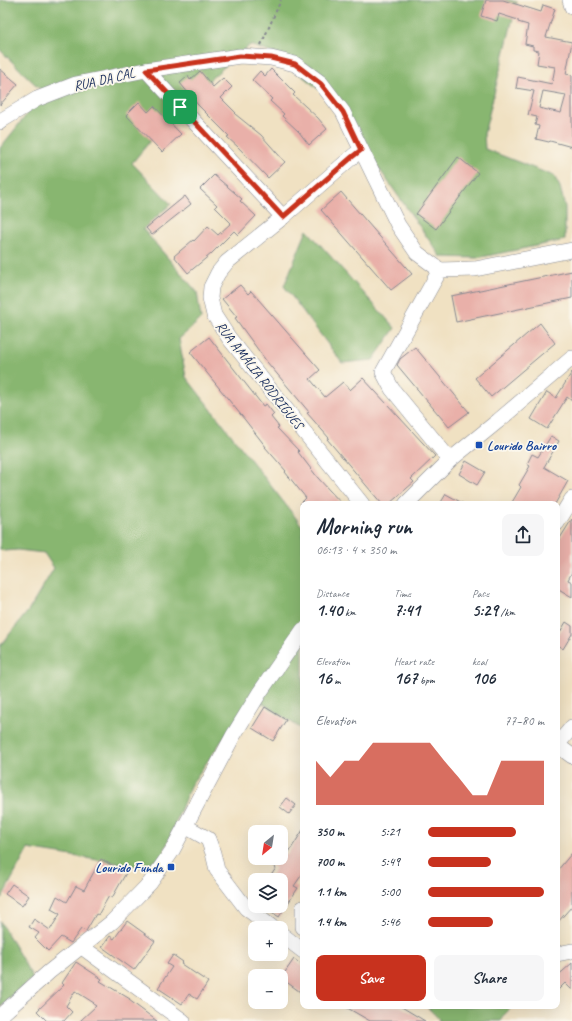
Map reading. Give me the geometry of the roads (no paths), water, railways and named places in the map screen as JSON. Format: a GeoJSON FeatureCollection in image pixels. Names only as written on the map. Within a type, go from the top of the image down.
{"type":"FeatureCollection","features":[{"type":"Feature","properties":{"kind":"street"},"geometry":{"type":"LineString","coordinates":[[570,0],[572,7]]}},
{"type":"Feature","properties":{"kind":"street","name":"RUA DA CAL"},"geometry":{"type":"LineString","coordinates":[[0,122],[37,98],[76,84],[146,70],[240,56],[271,58],[295,64],[321,84],[343,112],[398,225],[417,253],[440,270]]}},
{"type":"Feature","properties":{"kind":"street"},"geometry":{"type":"LineString","coordinates":[[146,70],[283,217]]}},
{"type":"Feature","properties":{"kind":"street","name":"RUA AMÁLIA RODRIGUES"},"geometry":{"type":"LineString","coordinates":[[360,501],[229,338],[214,315],[210,298],[210,287],[218,272],[227,262],[283,217],[361,150]]}},
{"type":"Feature","properties":{"kind":"street"},"geometry":{"type":"LineString","coordinates":[[450,460],[392,389],[383,372],[440,270],[475,269],[572,250]]}},
{"type":"Feature","properties":{"kind":"street"},"geometry":{"type":"LineString","coordinates":[[409,501],[450,460],[572,358]]}},
{"type":"Feature","properties":{"kind":"street"},"geometry":{"type":"LineString","coordinates":[[560,518],[572,499]]}},
{"type":"Feature","properties":{"kind":"street"},"geometry":{"type":"LineString","coordinates":[[0,1016],[49,972],[112,922],[150,884],[172,851],[233,736],[260,692],[300,634]]}},
{"type":"Feature","properties":{"kind":"street"},"geometry":{"type":"LineString","coordinates":[[560,742],[572,728]]}},
{"type":"Feature","properties":{"kind":"street"},"geometry":{"type":"LineString","coordinates":[[560,747],[572,756]]}},
{"type":"Feature","properties":{"kind":"street"},"geometry":{"type":"LineString","coordinates":[[185,826],[208,839],[217,870],[246,908],[264,921]]}},
{"type":"Feature","properties":{"kind":"street"},"geometry":{"type":"LineString","coordinates":[[288,939],[300,949]]}},
{"type":"Feature","properties":{"kind":"street"},"geometry":{"type":"LineString","coordinates":[[82,947],[183,1021]]}},
{"type":"Feature","properties":{"kind":"street"},"geometry":{"type":"LineString","coordinates":[[560,953],[572,951]]}},
{"type":"Feature","properties":{"kind":"place","name":"Lourido Bairro"},"geometry":{"type":"Point","coordinates":[479,445]}},
{"type":"Feature","properties":{"kind":"place","name":"Lourido Funda"},"geometry":{"type":"Point","coordinates":[171,867]}}]}
